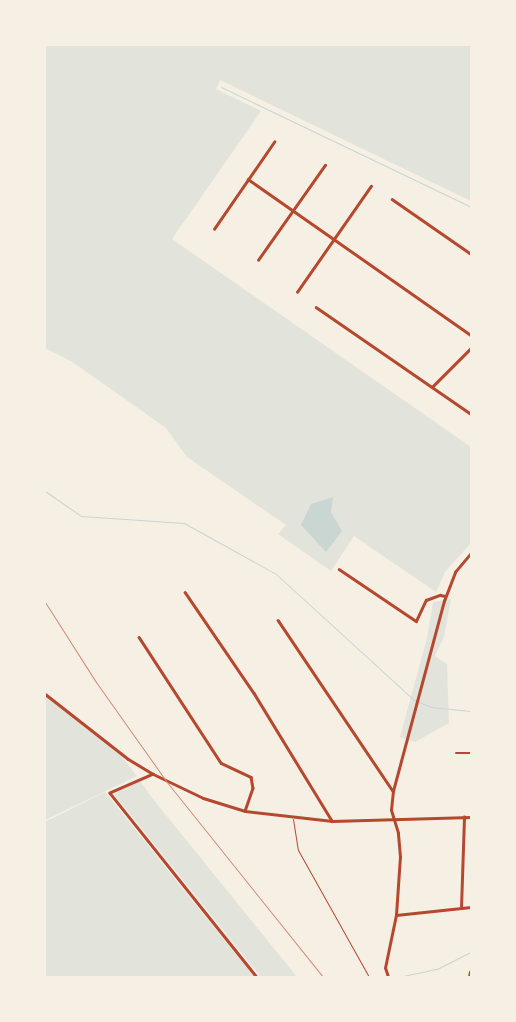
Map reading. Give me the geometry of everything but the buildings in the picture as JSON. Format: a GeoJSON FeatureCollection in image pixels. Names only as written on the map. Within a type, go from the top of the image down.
{"type":"FeatureCollection","features":[{"type":"Feature","properties":{"kind":"street"},"geometry":{"type":"LineString","coordinates":[[214,228],[274,142]]}},
{"type":"Feature","properties":{"kind":"street"},"geometry":{"type":"LineString","coordinates":[[258,260],[325,164]]}},
{"type":"Feature","properties":{"kind":"street"},"geometry":{"type":"LineString","coordinates":[[248,179],[471,335]]}},
{"type":"Feature","properties":{"kind":"street"},"geometry":{"type":"LineString","coordinates":[[297,292],[371,186]]}},
{"type":"Feature","properties":{"kind":"street"},"geometry":{"type":"LineString","coordinates":[[392,199],[471,254]]}},
{"type":"Feature","properties":{"kind":"street"},"geometry":{"type":"LineString","coordinates":[[316,307],[471,414]]}},
{"type":"Feature","properties":{"kind":"street"},"geometry":{"type":"LineString","coordinates":[[432,387],[471,348]]}},
{"type":"Feature","properties":{"kind":"street"},"geometry":{"type":"LineString","coordinates":[[388,977],[386,968],[396,915],[400,857],[398,833],[392,817],[393,791],[445,596],[455,572],[471,553]]}},
{"type":"Feature","properties":{"kind":"street"},"geometry":{"type":"LineString","coordinates":[[339,569],[416,621],[426,600],[440,594],[445,596]]}},
{"type":"Feature","properties":{"kind":"street"},"geometry":{"type":"LineString","coordinates":[[185,592],[254,693],[332,821]]}},
{"type":"Feature","properties":{"kind":"street"},"geometry":{"type":"LineString","coordinates":[[278,620],[393,791]]}},
{"type":"Feature","properties":{"kind":"street"},"geometry":{"type":"LineString","coordinates":[[140,638],[221,763],[251,778],[253,788],[245,811]]}},
{"type":"Feature","properties":{"kind":"street"},"geometry":{"type":"LineString","coordinates":[[45,694],[128,759],[153,774],[197,796],[245,811],[332,821],[392,817],[471,817]]}},
{"type":"Feature","properties":{"kind":"street"},"geometry":{"type":"LineString","coordinates":[[456,753],[471,753]]}},
{"type":"Feature","properties":{"kind":"street"},"geometry":{"type":"LineString","coordinates":[[153,774],[110,793],[257,977]]}},
{"type":"Feature","properties":{"kind":"street"},"geometry":{"type":"LineString","coordinates":[[461,908],[464,817]]}},
{"type":"Feature","properties":{"kind":"street"},"geometry":{"type":"LineString","coordinates":[[396,915],[471,907]]}},
{"type":"Feature","properties":{"kind":"street"},"geometry":{"type":"LineString","coordinates":[[468,977],[470,972]]}},
{"type":"Feature","properties":{"kind":"path"},"geometry":{"type":"LineString","coordinates":[[294,818],[298,850],[369,977]]}},
{"type":"Feature","properties":{"kind":"shaded area"},"geometry":{"type":"Polygon","coordinates":[[[45,45],[471,45],[471,201],[220,80],[216,89],[261,111],[172,239],[471,447],[471,543],[445,572],[436,592],[354,536],[331,571],[278,534],[286,525],[187,457],[166,428],[74,363],[45,348],[45,45]]]}},
{"type":"Feature","properties":{"kind":"shaded area"},"geometry":{"type":"Polygon","coordinates":[[[333,497],[331,512],[342,531],[326,552],[301,525],[311,504],[333,497]]]}},
{"type":"Feature","properties":{"kind":"shaded area"},"geometry":{"type":"Polygon","coordinates":[[[451,599],[444,637],[435,656],[447,664],[449,723],[415,742],[400,737],[427,638],[433,602],[451,599]]]}},
{"type":"Feature","properties":{"kind":"shaded area"},"geometry":{"type":"Polygon","coordinates":[[[45,693],[122,757],[137,776],[45,820],[45,693]]]}},
{"type":"Feature","properties":{"kind":"shaded area"},"geometry":{"type":"Polygon","coordinates":[[[140,781],[297,977],[261,977],[114,794],[140,781]]]}},
{"type":"Feature","properties":{"kind":"shaded area"},"geometry":{"type":"Polygon","coordinates":[[[105,792],[254,977],[45,977],[45,822],[105,792]]]}},
{"type":"Feature","properties":{"kind":"waterway"},"geometry":{"type":"LineString","coordinates":[[221,87],[471,207]]}},
{"type":"Feature","properties":{"kind":"waterway"},"geometry":{"type":"LineString","coordinates":[[45,491],[81,516],[184,523],[276,574],[414,700],[431,707],[471,711]]}},
{"type":"Feature","properties":{"kind":"waterway"},"geometry":{"type":"LineString","coordinates":[[398,977],[437,969],[471,952]]}},
{"type":"Feature","properties":{"kind":"railway"},"geometry":{"type":"LineString","coordinates":[[45,602],[96,682],[166,781],[323,977]]}}]}
